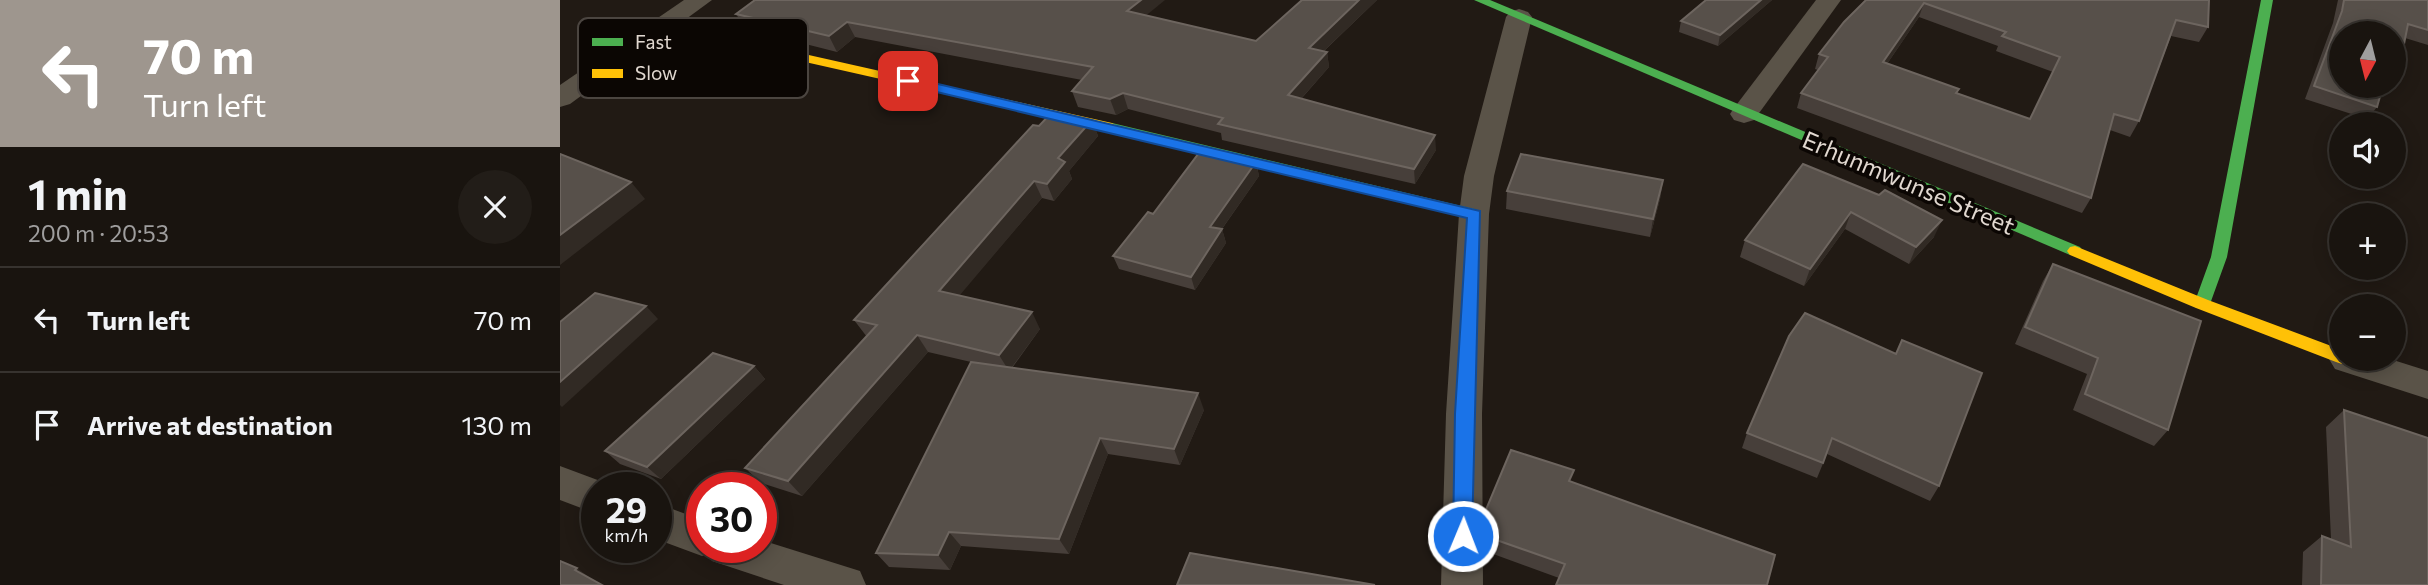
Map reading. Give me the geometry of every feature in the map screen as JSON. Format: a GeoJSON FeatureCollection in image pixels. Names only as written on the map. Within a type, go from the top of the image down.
{"type":"FeatureCollection","features":[{"type":"Feature","properties":{"kind":"street"},"geometry":{"type":"LineString","coordinates":[[674,18],[700,0]]}},
{"type":"Feature","properties":{"kind":"street","name":"Erhunmwunse Street"},"geometry":{"type":"LineString","coordinates":[[1480,0],[1744,114],[2202,304],[2329,352]]}},
{"type":"Feature","properties":{"kind":"street"},"geometry":{"type":"LineString","coordinates":[[1744,114],[1829,0]]}},
{"type":"Feature","properties":{"kind":"street"},"geometry":{"type":"LineString","coordinates":[[2202,304],[2219,257],[2267,0]]}},
{"type":"Feature","properties":{"kind":"street"},"geometry":{"type":"LineString","coordinates":[[1462,585],[1464,414],[1474,214],[1479,176],[1519,17]]}},
{"type":"Feature","properties":{"kind":"street"},"geometry":{"type":"LineString","coordinates":[[808,59],[1099,124],[1474,214]]}},
{"type":"Feature","properties":{"kind":"street"},"geometry":{"type":"LineString","coordinates":[[560,98],[578,85]]}},
{"type":"Feature","properties":{"kind":"street"},"geometry":{"type":"LineString","coordinates":[[2386,371],[2428,384]]}},
{"type":"Feature","properties":{"kind":"street"},"geometry":{"type":"LineString","coordinates":[[560,483],[581,492]]}},
{"type":"Feature","properties":{"kind":"street"},"geometry":{"type":"LineString","coordinates":[[774,563],[845,585]]}},
{"type":"Feature","properties":{"kind":"building"},"geometry":{"type":"Polygon","coordinates":[[[755,0],[1141,0],[1127,11],[1256,41],[1302,0],[1359,0],[1309,48],[1327,52],[1288,95],[1435,135],[1414,169],[1218,124],[1223,118],[1123,93],[1110,99],[1072,91],[1093,67],[847,22],[829,36],[808,31],[808,18],[753,18],[736,14],[755,0]]]}},
{"type":"Feature","properties":{"kind":"building"},"geometry":{"type":"Polygon","coordinates":[[[1706,0],[1761,0],[1720,35],[1681,21],[1706,0]]]}},
{"type":"Feature","properties":{"kind":"building"},"geometry":{"type":"Polygon","coordinates":[[[1866,0],[2209,0],[2208,27],[2176,20],[2139,121],[2114,114],[2091,198],[1801,93],[1828,57],[1819,54],[1844,22],[1866,0]],[[1924,3],[1883,62],[1959,89],[1956,93],[2030,119],[2060,57],[2002,36],[2006,32],[1924,3]]]}},
{"type":"Feature","properties":{"kind":"building"},"geometry":{"type":"Polygon","coordinates":[[[2344,0],[2428,0],[2428,30],[2408,24],[2406,34],[2406,21],[2338,21],[2344,0]]]}},
{"type":"Feature","properties":{"kind":"building"},"geometry":{"type":"Polygon","coordinates":[[[2329,46],[2329,91],[2314,86],[2329,46]]]}},
{"type":"Feature","properties":{"kind":"building"},"geometry":{"type":"Polygon","coordinates":[[[2350,98],[2380,98],[2377,107],[2350,98]]]}},
{"type":"Feature","properties":{"kind":"building"},"geometry":{"type":"Polygon","coordinates":[[[1053,111],[1092,120],[1058,158],[1065,162],[1047,184],[1034,181],[939,291],[1032,312],[999,355],[917,335],[788,481],[777,478],[777,472],[758,472],[745,468],[877,325],[854,320],[1033,125],[1039,126],[1053,111]]]}},
{"type":"Feature","properties":{"kind":"building"},"geometry":{"type":"Polygon","coordinates":[[[1202,149],[1256,162],[1210,227],[1222,229],[1191,277],[1113,256],[1148,212],[1153,214],[1202,149]]]}},
{"type":"Feature","properties":{"kind":"building"},"geometry":{"type":"Polygon","coordinates":[[[560,154],[631,182],[560,235],[560,154]]]}},
{"type":"Feature","properties":{"kind":"building"},"geometry":{"type":"Polygon","coordinates":[[[1521,154],[1663,180],[1653,219],[1507,191],[1521,154]]]}},
{"type":"Feature","properties":{"kind":"building"},"geometry":{"type":"Polygon","coordinates":[[[1803,164],[1879,195],[1885,190],[1942,220],[1916,247],[1851,212],[1810,269],[1745,240],[1803,164]]]}},
{"type":"Feature","properties":{"kind":"building"},"geometry":{"type":"Polygon","coordinates":[[[2053,264],[2201,321],[2168,430],[2085,394],[2098,358],[2025,327],[2053,264]]]}},
{"type":"Feature","properties":{"kind":"building"},"geometry":{"type":"Polygon","coordinates":[[[595,293],[646,306],[560,382],[560,322],[595,293]]]}},
{"type":"Feature","properties":{"kind":"building"},"geometry":{"type":"Polygon","coordinates":[[[1805,313],[1896,354],[1902,340],[1982,373],[1939,486],[1832,438],[1823,463],[1747,433],[1789,336],[1805,313]]]}},
{"type":"Feature","properties":{"kind":"building"},"geometry":{"type":"Polygon","coordinates":[[[713,353],[754,366],[647,467],[605,451],[713,353]]]}},
{"type":"Feature","properties":{"kind":"building"},"geometry":{"type":"Polygon","coordinates":[[[971,362],[1198,393],[1174,449],[1100,438],[1059,539],[949,532],[938,555],[876,553],[971,362]]]}},
{"type":"Feature","properties":{"kind":"building"},"geometry":{"type":"Polygon","coordinates":[[[2344,410],[2428,438],[2428,585],[2321,585],[2322,536],[2351,547],[2344,410]]]}},
{"type":"Feature","properties":{"kind":"building"},"geometry":{"type":"Polygon","coordinates":[[[1511,450],[1574,470],[1569,481],[1775,555],[1767,585],[1556,585],[1565,564],[1485,536],[1485,512],[1511,450]]]}},
{"type":"Feature","properties":{"kind":"building"},"geometry":{"type":"Polygon","coordinates":[[[1190,553],[1375,585],[1177,585],[1190,553]]]}},
{"type":"Feature","properties":{"kind":"building"},"geometry":{"type":"Polygon","coordinates":[[[560,561],[577,568],[575,570],[602,585],[560,585],[560,561]]]}},
{"type":"Feature","properties":{"kind":"traffic: fast"},"geometry":{"type":"LineString","coordinates":[[1480,0],[2075,251]]}},
{"type":"Feature","properties":{"kind":"traffic: fast"},"geometry":{"type":"LineString","coordinates":[[2202,304],[2219,257],[2267,0]]}},
{"type":"Feature","properties":{"kind":"traffic: fast"},"geometry":{"type":"LineString","coordinates":[[1112,127],[1474,214]]}},
{"type":"Feature","properties":{"kind":"traffic: slow"},"geometry":{"type":"LineString","coordinates":[[808,59],[1112,127]]}},
{"type":"Feature","properties":{"kind":"traffic: slow"},"geometry":{"type":"LineString","coordinates":[[2075,251],[2202,304],[2329,352]]}},
{"type":"Feature","properties":{"kind":"route"},"geometry":{"type":"LineString","coordinates":[[908,81],[1474,214],[1464,414],[1463,536]]}}]}
